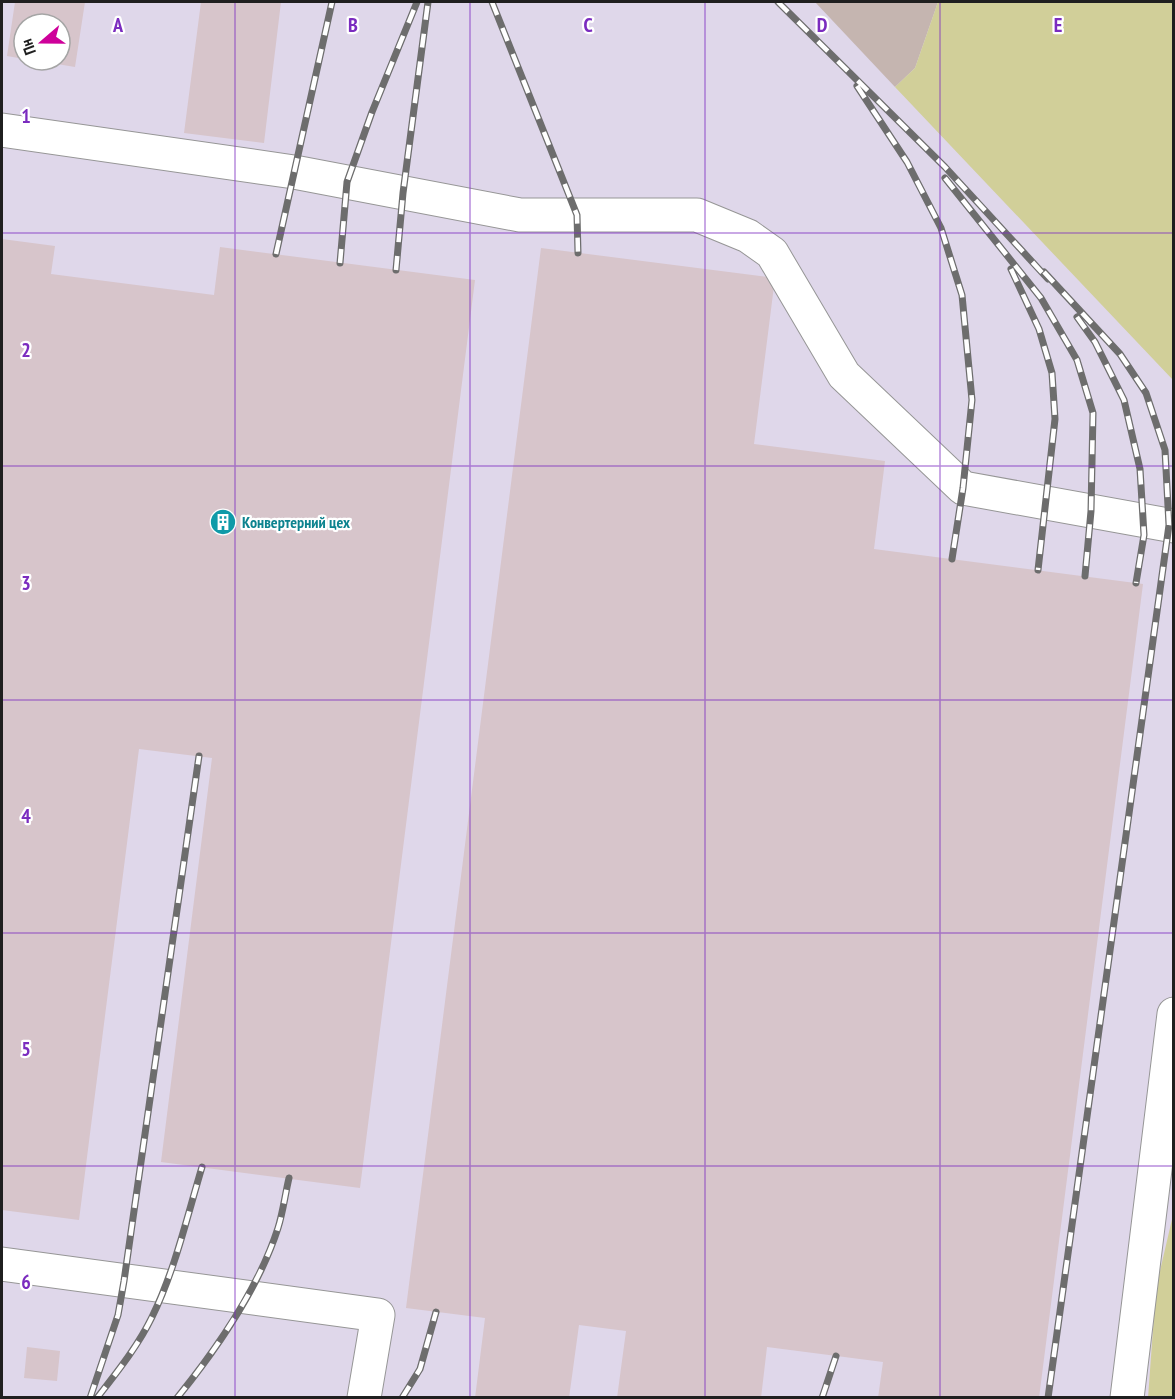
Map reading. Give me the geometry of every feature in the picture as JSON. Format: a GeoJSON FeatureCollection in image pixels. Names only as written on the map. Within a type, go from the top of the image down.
{"type":"FeatureCollection","features":[{"type":"Feature","properties":{"kind":"lane"},"geometry":{"type":"LineString","coordinates":[[2,130],[294,172],[520,216],[697,215],[748,236],[772,254],[844,375],[963,488],[1173,526]]}},
{"type":"Feature","properties":{"kind":"lane"},"geometry":{"type":"LineString","coordinates":[[1127,1398],[1173,1014]]}},
{"type":"Feature","properties":{"kind":"lane"},"geometry":{"type":"LineString","coordinates":[[2,1264],[378,1315],[364,1398]]}},
{"type":"Feature","properties":{"kind":"shaded area"},"geometry":{"type":"Polygon","coordinates":[[[2,2],[1173,2],[1173,1397],[2,1397],[2,2]]]}},
{"type":"Feature","properties":{"kind":"shaded area"},"geometry":{"type":"Polygon","coordinates":[[[815,2],[938,2],[915,68],[895,87],[815,2]]]}},
{"type":"Feature","properties":{"kind":"shaded area"},"geometry":{"type":"Polygon","coordinates":[[[938,2],[1173,2],[1173,380],[895,87],[915,68],[938,2]]]}},
{"type":"Feature","properties":{"kind":"shaded area"},"geometry":{"type":"Polygon","coordinates":[[[1173,1215],[1173,1397],[1148,1398],[1156,1288],[1173,1215]]]}},
{"type":"Feature","properties":{"kind":"building"},"geometry":{"type":"Polygon","coordinates":[[[15,2],[85,2],[75,67],[72,66],[72,12],[14,12],[15,2]]]}},
{"type":"Feature","properties":{"kind":"building"},"geometry":{"type":"Polygon","coordinates":[[[201,2],[281,2],[264,143],[184,133],[201,2]]]}},
{"type":"Feature","properties":{"kind":"building"},"geometry":{"type":"Polygon","coordinates":[[[12,22],[12,57],[7,56],[12,22]]]}},
{"type":"Feature","properties":{"kind":"building","name":"Конвертерний цех"},"geometry":{"type":"Polygon","coordinates":[[[2,239],[55,246],[51,274],[214,295],[220,247],[475,280],[360,1188],[161,1162],[212,758],[139,749],[79,1220],[2,1210],[2,239]]]}},
{"type":"Feature","properties":{"kind":"building"},"geometry":{"type":"Polygon","coordinates":[[[541,248],[775,278],[754,444],[885,461],[874,549],[1143,584],[1039,1398],[878,1398],[883,1362],[767,1347],[761,1398],[617,1398],[626,1331],[579,1325],[569,1398],[475,1398],[485,1318],[406,1308],[541,248]]]}},
{"type":"Feature","properties":{"kind":"building"},"geometry":{"type":"Polygon","coordinates":[[[27,1347],[60,1351],[57,1381],[24,1378],[27,1347]]]}},
{"type":"Feature","properties":{"kind":"railway"},"geometry":{"type":"LineString","coordinates":[[276,254],[332,2]]}},
{"type":"Feature","properties":{"kind":"railway"},"geometry":{"type":"LineString","coordinates":[[340,263],[347,182],[372,112],[417,2]]}},
{"type":"Feature","properties":{"kind":"railway"},"geometry":{"type":"LineString","coordinates":[[396,270],[403,193],[428,2]]}},
{"type":"Feature","properties":{"kind":"railway"},"geometry":{"type":"LineString","coordinates":[[492,2],[577,215],[578,253]]}},
{"type":"Feature","properties":{"kind":"railway"},"geometry":{"type":"LineString","coordinates":[[778,2],[945,167],[1048,279]]}},
{"type":"Feature","properties":{"kind":"railway"},"geometry":{"type":"LineString","coordinates":[[857,86],[907,162],[941,228],[962,295],[972,400],[963,488],[952,559]]}},
{"type":"Feature","properties":{"kind":"railway"},"geometry":{"type":"LineString","coordinates":[[945,178],[1041,298],[1077,360],[1093,413],[1091,511],[1085,576]]}},
{"type":"Feature","properties":{"kind":"railway"},"geometry":{"type":"LineString","coordinates":[[1011,269],[1039,329],[1052,373],[1055,419],[1038,570]]}},
{"type":"Feature","properties":{"kind":"railway"},"geometry":{"type":"LineString","coordinates":[[1044,272],[1120,354],[1146,393],[1165,450],[1169,525],[1048,1398]]}},
{"type":"Feature","properties":{"kind":"railway"},"geometry":{"type":"LineString","coordinates":[[1077,317],[1095,342],[1124,400],[1140,469],[1144,535],[1136,583]]}},
{"type":"Feature","properties":{"kind":"railway"},"geometry":{"type":"LineString","coordinates":[[90,1398],[118,1315],[124,1281],[199,756]]}},
{"type":"Feature","properties":{"kind":"railway"},"geometry":{"type":"LineString","coordinates":[[97,1398],[127,1359],[152,1317],[180,1243],[202,1167]]}},
{"type":"Feature","properties":{"kind":"railway"},"geometry":{"type":"LineString","coordinates":[[177,1398],[221,1339],[260,1273],[278,1228],[289,1178]]}},
{"type":"Feature","properties":{"kind":"railway"},"geometry":{"type":"LineString","coordinates":[[402,1398],[420,1369],[436,1312]]}},
{"type":"Feature","properties":{"kind":"railway"},"geometry":{"type":"LineString","coordinates":[[822,1398],[836,1356]]}},
{"type":"Feature","properties":{"kind":"place","name":"Конвертерний цех"},"geometry":{"type":"Point","coordinates":[223,522]}}]}
